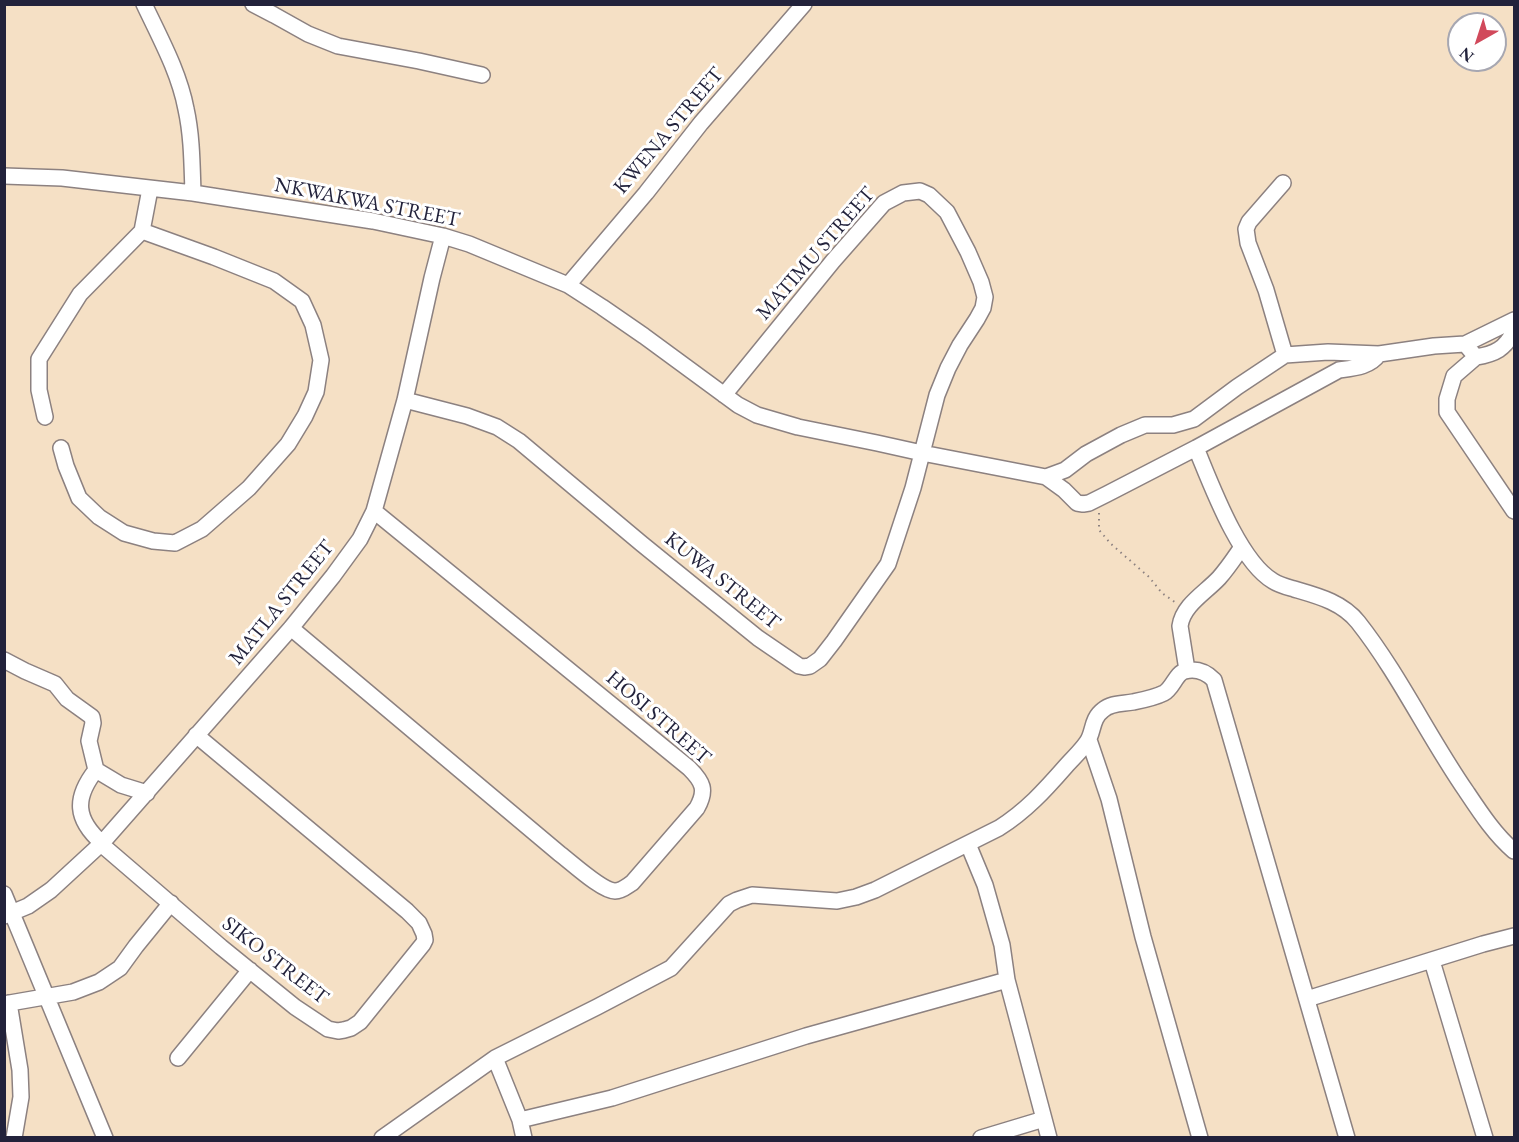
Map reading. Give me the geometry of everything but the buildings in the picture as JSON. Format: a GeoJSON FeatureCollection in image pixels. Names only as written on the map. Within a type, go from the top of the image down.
{"type":"FeatureCollection","features":[{"type":"Feature","properties":{"kind":"street"},"geometry":{"type":"LineString","coordinates":[[144,4],[178,81],[186,108],[193,193]]}},
{"type":"Feature","properties":{"kind":"street"},"geometry":{"type":"LineString","coordinates":[[253,4],[308,34],[338,46],[482,75]]}},
{"type":"Feature","properties":{"kind":"street","name":"KWENA STREET"},"geometry":{"type":"LineString","coordinates":[[568,285],[646,193],[701,123],[804,4]]}},
{"type":"Feature","properties":{"kind":"street","name":"NKWAKWA STREET"},"geometry":{"type":"LineString","coordinates":[[4,176],[62,178],[193,193],[373,221],[443,236],[469,244],[568,285],[602,306],[738,405],[757,415],[778,422],[922,453],[1046,477]]}},
{"type":"Feature","properties":{"kind":"street"},"geometry":{"type":"LineString","coordinates":[[1283,183],[1249,222],[1246,229],[1248,243],[1266,290],[1285,355]]}},
{"type":"Feature","properties":{"kind":"street"},"geometry":{"type":"LineString","coordinates":[[45,417],[39,390],[39,359],[80,294],[142,231],[150,189]]}},
{"type":"Feature","properties":{"kind":"street","name":"MATIMU STREET"},"geometry":{"type":"LineString","coordinates":[[724,395],[833,261],[884,203],[903,194],[920,191],[929,195],[947,212],[968,252],[985,297],[983,308],[960,345],[942,381],[922,453]]}},
{"type":"Feature","properties":{"kind":"street"},"geometry":{"type":"LineString","coordinates":[[61,448],[79,498],[99,517],[124,533],[153,541],[175,543],[202,529],[249,488],[288,444],[306,416],[316,392],[321,360],[313,325],[302,301],[274,281],[142,231]]}},
{"type":"Feature","properties":{"kind":"street","name":"MATLA STREET"},"geometry":{"type":"LineString","coordinates":[[8,915],[28,906],[51,890],[102,843],[291,628],[364,532],[374,511],[405,400],[443,236]]}},
{"type":"Feature","properties":{"kind":"street"},"geometry":{"type":"LineString","coordinates":[[1046,477],[1065,470],[1086,454],[1144,425],[1173,425],[1194,419],[1285,355],[1328,352],[1379,354],[1465,344],[1515,320]]}},
{"type":"Feature","properties":{"kind":"street"},"geometry":{"type":"LineString","coordinates":[[1515,332],[1500,348],[1490,355],[1476,357],[1454,376],[1447,399],[1447,412],[1515,512]]}},
{"type":"Feature","properties":{"kind":"street"},"geometry":{"type":"LineString","coordinates":[[1465,344],[1476,357]]}},
{"type":"Feature","properties":{"kind":"street"},"geometry":{"type":"LineString","coordinates":[[1046,477],[1077,503],[1089,503],[1200,446],[1339,370],[1361,366],[1375,359],[1379,354]]}},
{"type":"Feature","properties":{"kind":"street","name":"KUWA STREET"},"geometry":{"type":"LineString","coordinates":[[405,400],[467,416],[497,427],[519,441],[758,638],[799,666],[804,667],[820,659],[888,564],[922,453]]}},
{"type":"Feature","properties":{"kind":"street"},"geometry":{"type":"LineString","coordinates":[[1200,446],[1226,516],[1242,547],[1259,570],[1273,581],[1340,606],[1355,618],[1371,639],[1447,764],[1479,810],[1507,845],[1515,851]]}},
{"type":"Feature","properties":{"kind":"street","name":"HOSI STREET"},"geometry":{"type":"LineString","coordinates":[[291,628],[560,854],[606,889],[616,891],[632,883],[697,808],[703,794],[702,786],[698,777],[689,768],[374,511]]}},
{"type":"Feature","properties":{"kind":"street"},"geometry":{"type":"LineString","coordinates":[[1187,670],[1180,627],[1185,610],[1220,577],[1242,547]]}},
{"type":"Feature","properties":{"kind":"street"},"geometry":{"type":"LineString","coordinates":[[4,660],[55,684],[68,699],[92,717],[90,741],[96,770],[121,785],[147,793]]}},
{"type":"Feature","properties":{"kind":"street"},"geometry":{"type":"LineString","coordinates":[[382,1137],[495,1058],[671,968],[729,904],[752,895],[837,901],[856,897],[875,890],[999,828],[1030,806],[1089,740],[1094,720],[1104,709],[1111,705],[1150,699],[1164,693],[1172,687],[1181,672],[1187,670],[1208,673],[1214,680],[1347,1137]]}},
{"type":"Feature","properties":{"kind":"street","name":"SIKO STREET"},"geometry":{"type":"LineString","coordinates":[[96,770],[85,784],[81,795],[81,807],[86,825],[95,836],[295,1007],[332,1030],[351,1028],[360,1022],[423,944],[424,934],[419,923],[400,904],[196,735]]}},
{"type":"Feature","properties":{"kind":"street"},"geometry":{"type":"LineString","coordinates":[[1089,740],[1109,799],[1143,937],[1200,1137]]}},
{"type":"Feature","properties":{"kind":"street"},"geometry":{"type":"LineString","coordinates":[[968,844],[985,885],[1002,945],[1006,980],[1049,1137]]}},
{"type":"Feature","properties":{"kind":"street"},"geometry":{"type":"LineString","coordinates":[[4,894],[8,915],[46,996],[105,1137]]}},
{"type":"Feature","properties":{"kind":"street"},"geometry":{"type":"LineString","coordinates":[[14,1137],[21,1097],[20,1070],[7,1004],[74,992],[99,982],[120,968],[171,903]]}},
{"type":"Feature","properties":{"kind":"street"},"geometry":{"type":"LineString","coordinates":[[1306,999],[1515,936]]}},
{"type":"Feature","properties":{"kind":"street"},"geometry":{"type":"LineString","coordinates":[[1432,961],[1485,1137]]}},
{"type":"Feature","properties":{"kind":"street"},"geometry":{"type":"LineString","coordinates":[[178,1058],[250,970]]}},
{"type":"Feature","properties":{"kind":"street"},"geometry":{"type":"LineString","coordinates":[[519,1120],[612,1098],[806,1036],[1006,980]]}},
{"type":"Feature","properties":{"kind":"street"},"geometry":{"type":"LineString","coordinates":[[495,1058],[525,1137]]}},
{"type":"Feature","properties":{"kind":"street"},"geometry":{"type":"LineString","coordinates":[[981,1137],[1044,1119]]}},
{"type":"Feature","properties":{"kind":"path"},"geometry":{"type":"LineString","coordinates":[[1101,497],[1099,530],[1111,544],[1149,576],[1162,593],[1185,610]]}}]}
